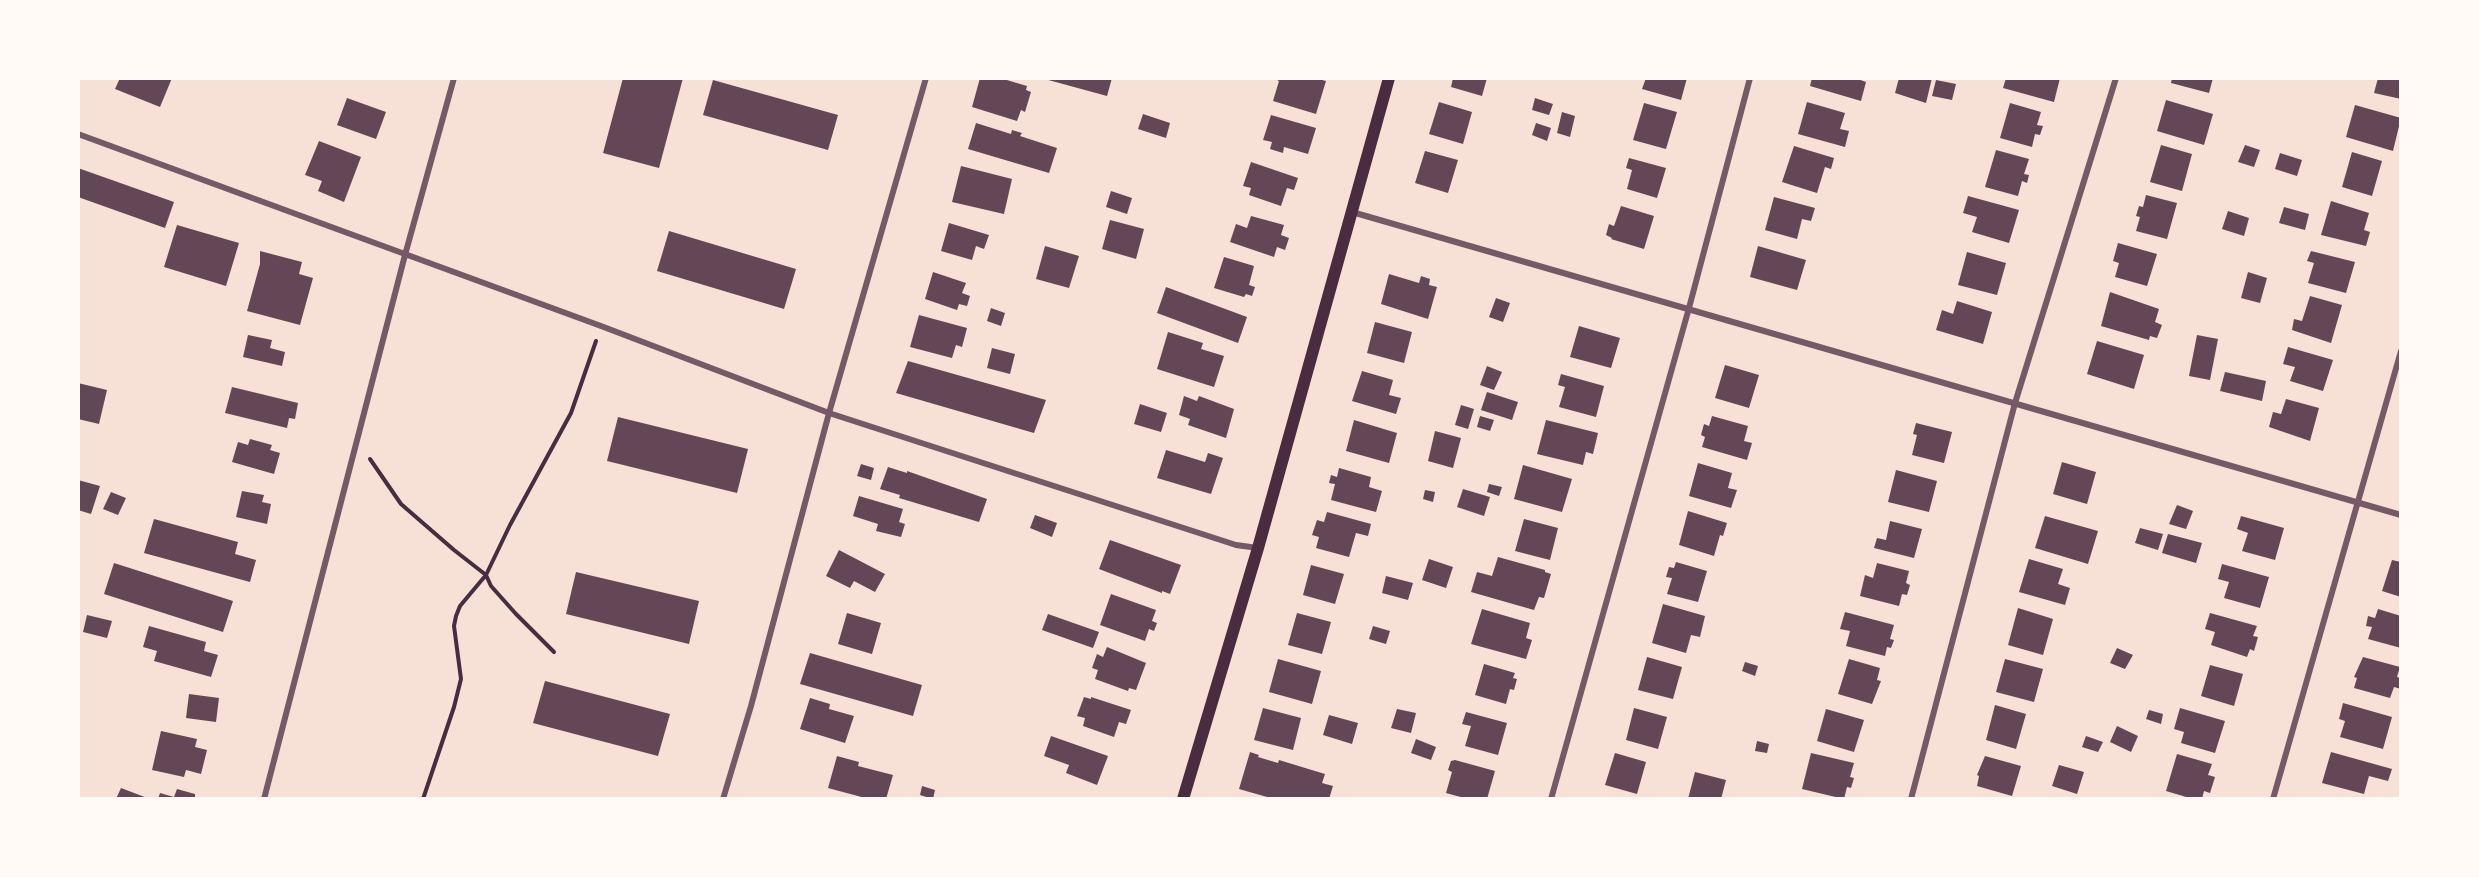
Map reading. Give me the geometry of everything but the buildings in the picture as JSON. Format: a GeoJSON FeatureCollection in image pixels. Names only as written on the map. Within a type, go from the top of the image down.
{"type":"FeatureCollection","features":[{"type":"Feature","properties":{"kind":"main road"},"geometry":{"type":"LineString","coordinates":[[1183,799],[1258,549],[1389,78]]}},
{"type":"Feature","properties":{"kind":"street"},"geometry":{"type":"LineString","coordinates":[[264,799],[453,78]]}},
{"type":"Feature","properties":{"kind":"street"},"geometry":{"type":"LineString","coordinates":[[723,799],[751,706],[829,412],[926,78]]}},
{"type":"Feature","properties":{"kind":"street"},"geometry":{"type":"LineString","coordinates":[[1551,799],[1689,308],[1750,78]]}},
{"type":"Feature","properties":{"kind":"street"},"geometry":{"type":"LineString","coordinates":[[1911,799],[2015,403],[2116,78]]}},
{"type":"Feature","properties":{"kind":"street"},"geometry":{"type":"LineString","coordinates":[[78,134],[829,412],[1225,541],[1258,549]]}},
{"type":"Feature","properties":{"kind":"street"},"geometry":{"type":"LineString","coordinates":[[1351,212],[2401,515]]}},
{"type":"Feature","properties":{"kind":"street"},"geometry":{"type":"LineString","coordinates":[[2273,799],[2401,351]]}},
{"type":"Feature","properties":{"kind":"path"},"geometry":{"type":"LineString","coordinates":[[423,799],[454,707],[461,678],[454,626],[456,616],[460,606],[486,575],[510,525],[571,413],[601,326]]}},
{"type":"Feature","properties":{"kind":"path"},"geometry":{"type":"LineString","coordinates":[[358,441],[401,504],[486,575],[491,586],[554,652]]}}]}
